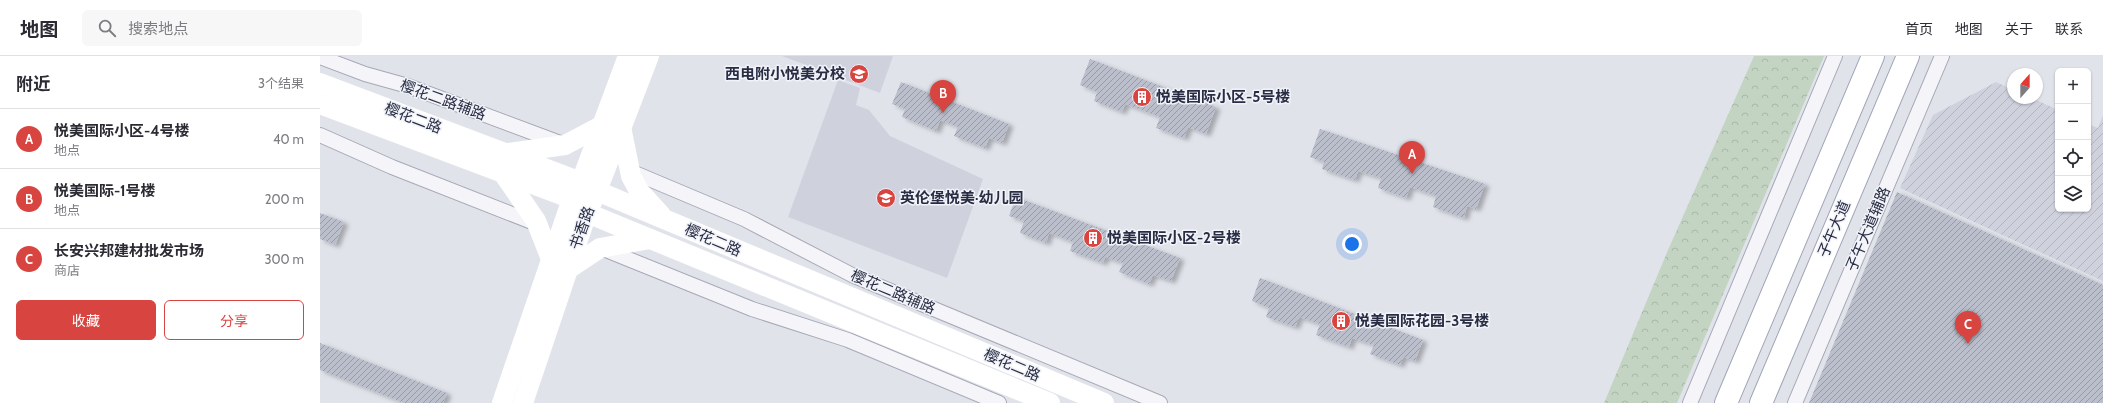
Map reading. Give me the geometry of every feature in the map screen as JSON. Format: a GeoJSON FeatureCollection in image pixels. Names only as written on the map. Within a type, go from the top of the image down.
{"type":"FeatureCollection","features":[{"type":"Feature","properties":{"kind":"main road","name":"书香路"},"geometry":{"type":"LineString","coordinates":[[523,403],[587,213],[589,187],[601,126],[628,56]]}},
{"type":"Feature","properties":{"kind":"main road","name":"书香路"},"geometry":{"type":"LineString","coordinates":[[502,403],[572,199],[589,187],[622,128],[649,56]]}},
{"type":"Feature","properties":{"kind":"main road"},"geometry":{"type":"LineString","coordinates":[[1726,403],[1873,56]]}},
{"type":"Feature","properties":{"kind":"main road","name":"子午大道"},"geometry":{"type":"LineString","coordinates":[[1761,403],[1908,56]]}},
{"type":"Feature","properties":{"kind":"main road","name":"樱花二路"},"geometry":{"type":"LineString","coordinates":[[320,83],[507,154],[589,187],[664,220],[1104,403]]}},
{"type":"Feature","properties":{"kind":"main road","name":"樱花二路"},"geometry":{"type":"LineString","coordinates":[[320,104],[572,199],[587,213],[1050,403]]}},
{"type":"Feature","properties":{"kind":"main road"},"geometry":{"type":"LineString","coordinates":[[507,154],[565,145],[601,126]]}},
{"type":"Feature","properties":{"kind":"main road"},"geometry":{"type":"LineString","coordinates":[[622,128],[630,171],[639,191],[664,220]]}},
{"type":"Feature","properties":{"kind":"main road"},"geometry":{"type":"LineString","coordinates":[[503,173],[537,224],[551,259]]}},
{"type":"Feature","properties":{"kind":"main road"},"geometry":{"type":"LineString","coordinates":[[567,270],[600,248],[650,239]]}},
{"type":"Feature","properties":{"kind":"street"},"geometry":{"type":"LineString","coordinates":[[1690,403],[1835,56]]}},
{"type":"Feature","properties":{"kind":"street","name":"子午大道辅路"},"geometry":{"type":"LineString","coordinates":[[1795,403],[1942,56]]}},
{"type":"Feature","properties":{"kind":"street","name":"樱花二路辅路"},"geometry":{"type":"LineString","coordinates":[[320,57],[365,74],[408,86],[565,145]]}},
{"type":"Feature","properties":{"kind":"street"},"geometry":{"type":"LineString","coordinates":[[320,135],[392,167],[537,224]]}},
{"type":"Feature","properties":{"kind":"street","name":"樱花二路辅路"},"geometry":{"type":"LineString","coordinates":[[630,171],[744,219],[852,275],[1160,403]]}},
{"type":"Feature","properties":{"kind":"street"},"geometry":{"type":"LineString","coordinates":[[600,248],[752,308],[848,340],[999,403]]}},
{"type":"Feature","properties":{"kind":"shaded area","name":"西电附小悦美分校"},"geometry":{"type":"Polygon","coordinates":[[[782,56],[893,56],[880,93],[782,56]]]}},
{"type":"Feature","properties":{"kind":"shaded area","name":"英伦堡悦美·幼儿园"},"geometry":{"type":"Polygon","coordinates":[[[838,80],[860,88],[856,105],[869,110],[890,136],[983,179],[947,278],[788,217],[838,80]]]}},
{"type":"Feature","properties":{"kind":"shaded area"},"geometry":{"type":"Polygon","coordinates":[[[1996,82],[2007,87],[2007,104],[2043,103],[2055,109],[2055,212],[2091,212],[2091,125],[2098,128],[2103,115],[2103,281],[1900,188],[1933,115],[1996,82]]]}},
{"type":"Feature","properties":{"kind":"green space"},"geometry":{"type":"Polygon","coordinates":[[[1754,56],[1824,56],[1677,403],[1604,403],[1668,250],[1754,56]]]}},
{"type":"Feature","properties":{"kind":"building","name":"悦美国际小区-5号楼"},"geometry":{"type":"Polygon","coordinates":[[[1090,59],[1216,107],[1206,134],[1188,127],[1184,138],[1156,128],[1160,117],[1125,104],[1122,112],[1094,101],[1097,92],[1080,85],[1090,59]]]}},
{"type":"Feature","properties":{"kind":"building"},"geometry":{"type":"Polygon","coordinates":[[[901,82],[1009,124],[1002,143],[989,138],[985,148],[954,136],[958,127],[940,120],[936,131],[902,117],[905,109],[892,104],[901,82]]]}},
{"type":"Feature","properties":{"kind":"building"},"geometry":{"type":"Polygon","coordinates":[[[1320,129],[1485,184],[1476,209],[1467,206],[1464,218],[1433,207],[1436,196],[1410,187],[1406,198],[1378,188],[1381,178],[1358,171],[1355,180],[1322,169],[1324,162],[1310,157],[1320,129]]]}},
{"type":"Feature","properties":{"kind":"building"},"geometry":{"type":"Polygon","coordinates":[[[1897,192],[2103,285],[2103,403],[1809,403],[1897,192]]]}},
{"type":"Feature","properties":{"kind":"building","name":"悦美国际小区-2号楼"},"geometry":{"type":"Polygon","coordinates":[[[1016,197],[1180,258],[1171,281],[1153,275],[1149,284],[1119,272],[1123,263],[1105,257],[1103,263],[1070,251],[1073,242],[1049,233],[1046,243],[1020,233],[1024,221],[1009,216],[1016,197]]]}},
{"type":"Feature","properties":{"kind":"building"},"geometry":{"type":"Polygon","coordinates":[[[320,213],[344,222],[335,245],[320,239],[320,213]]]}},
{"type":"Feature","properties":{"kind":"building","name":"悦美国际花园-3号楼"},"geometry":{"type":"Polygon","coordinates":[[[1260,278],[1423,340],[1415,361],[1403,357],[1400,365],[1370,354],[1374,345],[1352,338],[1349,347],[1316,335],[1320,324],[1299,317],[1295,327],[1266,317],[1269,308],[1252,301],[1260,278]]]}},
{"type":"Feature","properties":{"kind":"building"},"geometry":{"type":"Polygon","coordinates":[[[320,343],[447,393],[443,403],[404,403],[320,370],[320,343]]]}},
{"type":"Feature","properties":{"kind":"place","name":"西电附小悦美分校"},"geometry":{"type":"Point","coordinates":[859,74]}},
{"type":"Feature","properties":{"kind":"place","name":"悦美国际小区-5号楼"},"geometry":{"type":"Point","coordinates":[1142,97]}},
{"type":"Feature","properties":{"kind":"place","name":"悦美国际-1号楼"},"geometry":{"type":"Point","coordinates":[943,113]}},
{"type":"Feature","properties":{"kind":"place","name":"悦美国际小区-4号楼"},"geometry":{"type":"Point","coordinates":[1412,174]}},
{"type":"Feature","properties":{"kind":"place","name":"英伦堡悦美·幼儿园"},"geometry":{"type":"Point","coordinates":[886,198]}},
{"type":"Feature","properties":{"kind":"place","name":"悦美国际小区-2号楼"},"geometry":{"type":"Point","coordinates":[1093,238]}},
{"type":"Feature","properties":{"kind":"place","name":"悦美国际花园-3号楼"},"geometry":{"type":"Point","coordinates":[1341,321]}},
{"type":"Feature","properties":{"kind":"place","name":"长安兴邦建材批发市场"},"geometry":{"type":"Point","coordinates":[1968,344]}}]}
